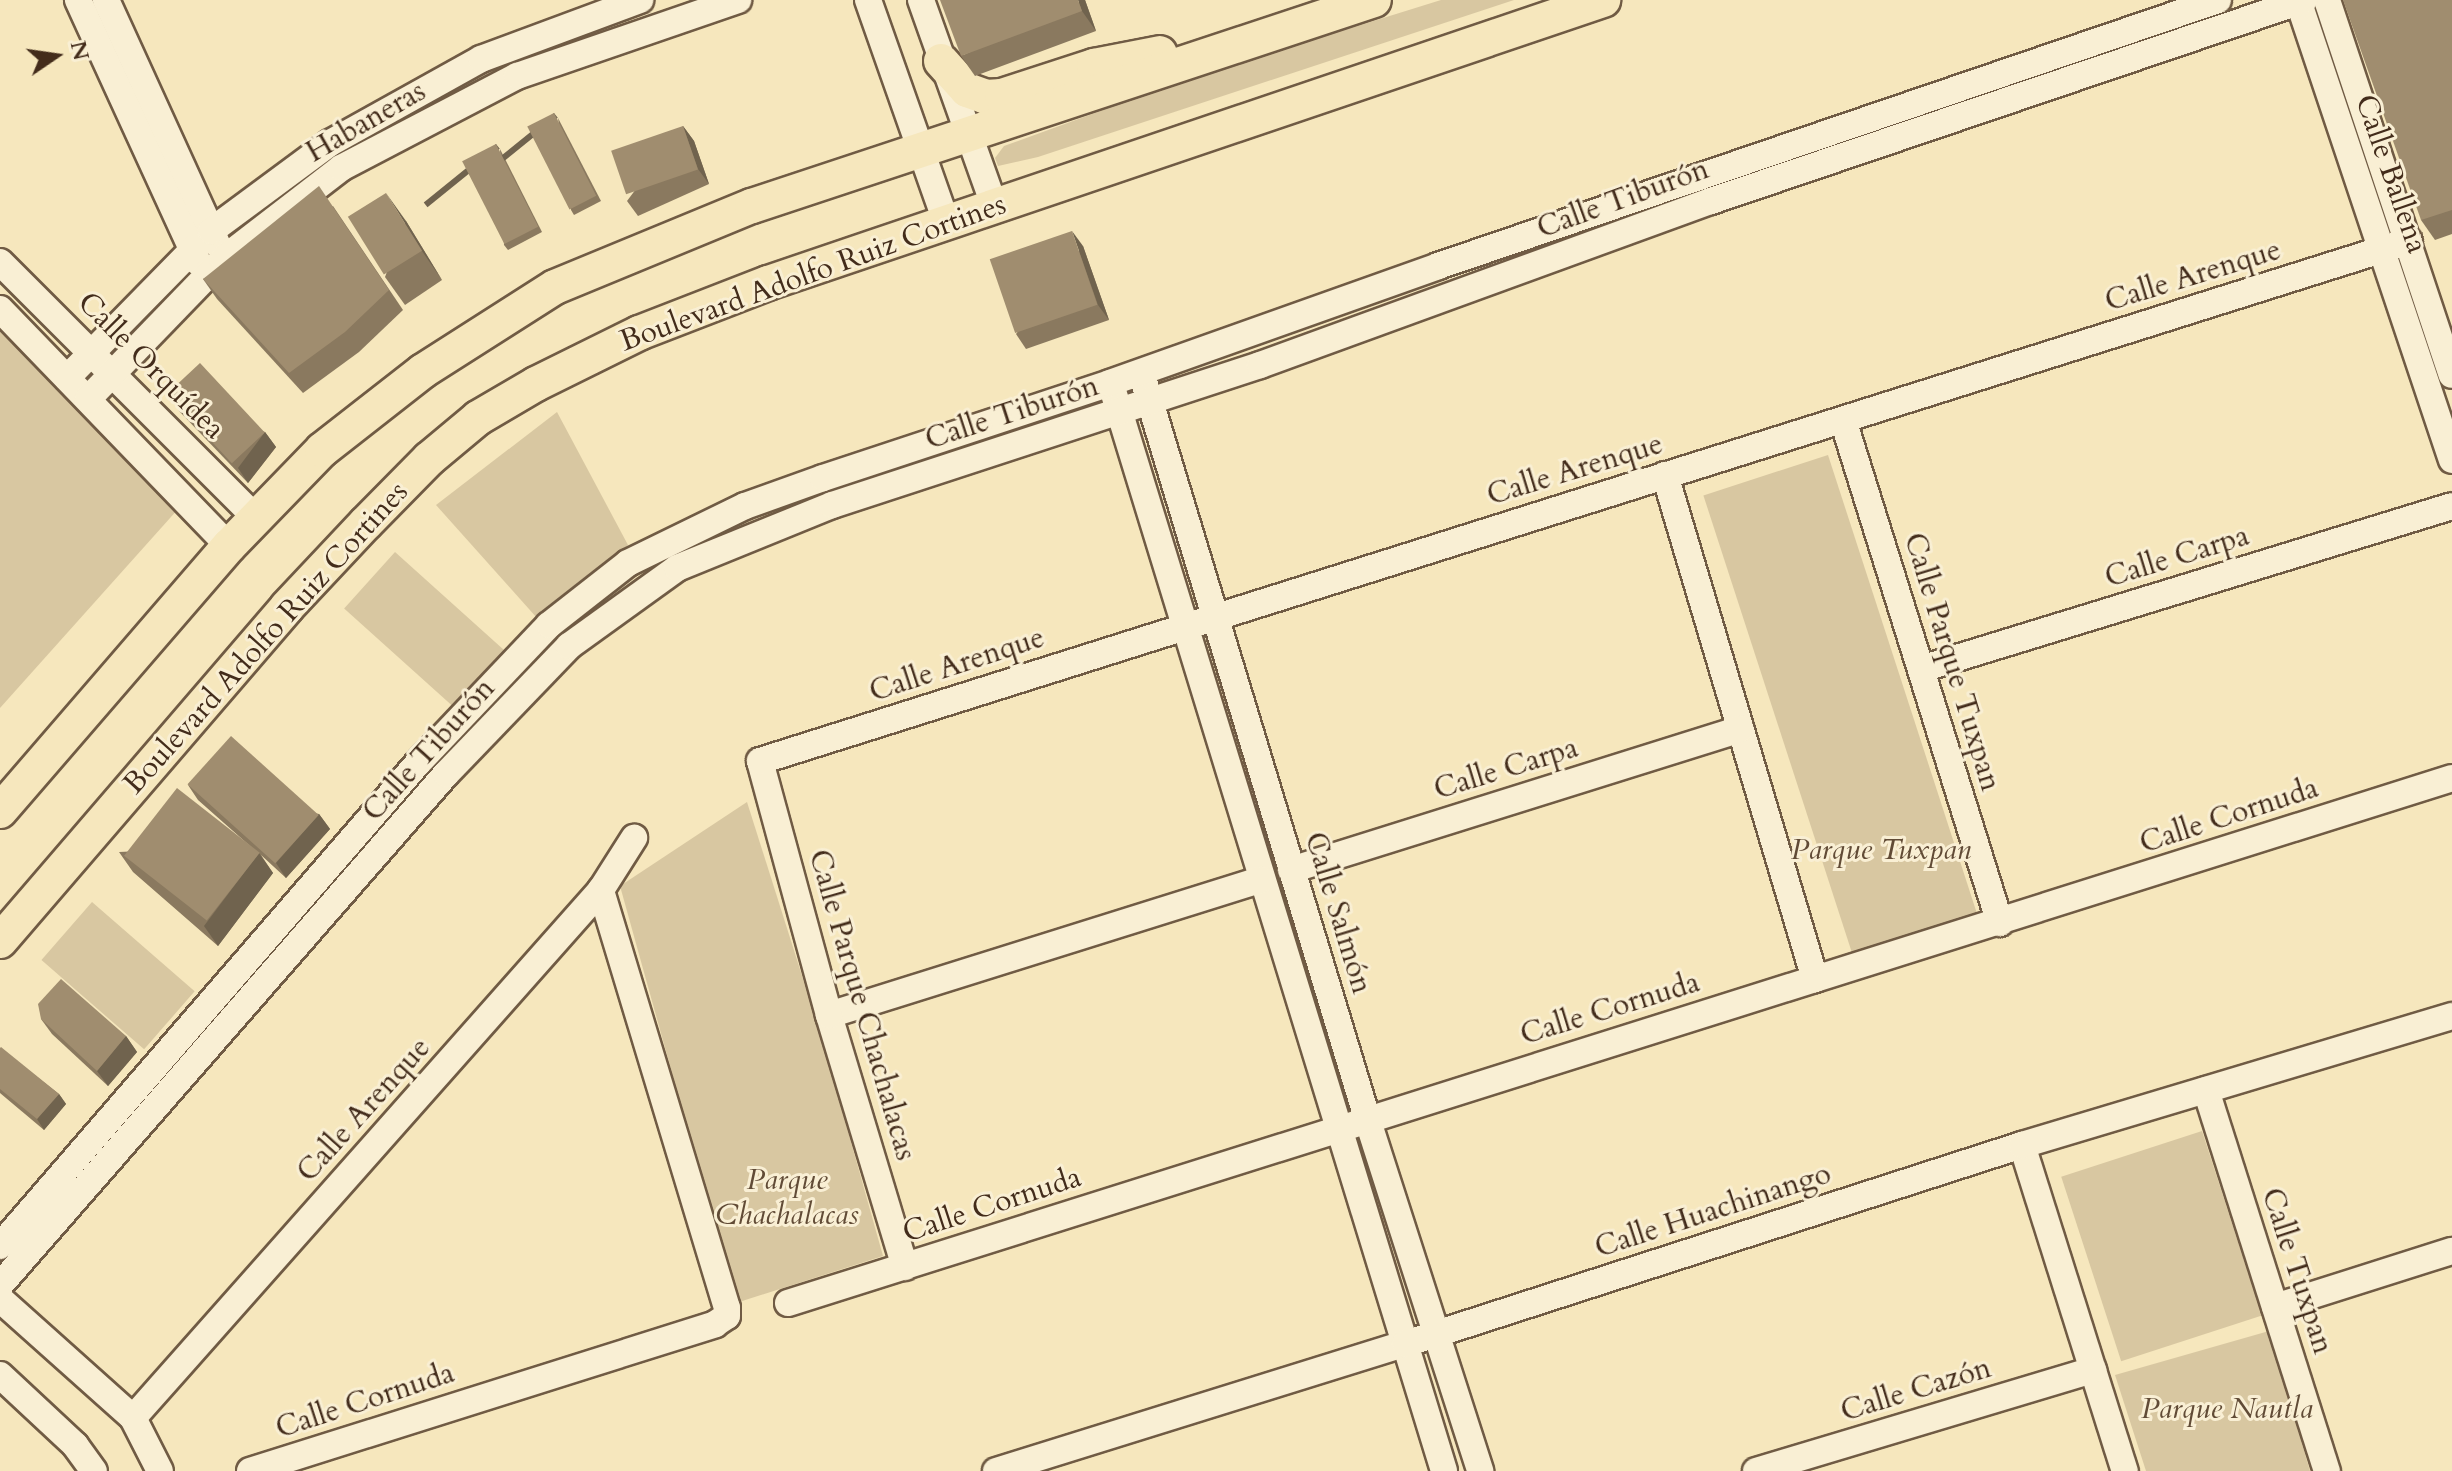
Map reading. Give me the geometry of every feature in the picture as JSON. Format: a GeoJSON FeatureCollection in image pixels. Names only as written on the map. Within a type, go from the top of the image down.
{"type":"FeatureCollection","features":[{"type":"Feature","properties":{"kind":"main road"},"geometry":{"type":"LineString","coordinates":[[0,811],[229,546],[322,450],[371,409],[481,331],[555,287],[752,206],[1374,0]]}},
{"type":"Feature","properties":{"kind":"main road","name":"Boulevard Adolfo Ruiz Cortines"},"geometry":{"type":"LineString","coordinates":[[0,941],[287,607],[429,459],[478,418],[536,384],[639,333],[768,283],[1603,0]]}},
{"type":"Feature","properties":{"kind":"main road"},"geometry":{"type":"LineString","coordinates":[[941,61],[967,90],[986,97],[1002,96],[1094,66],[1275,33]]}},
{"type":"Feature","properties":{"kind":"street"},"geometry":{"type":"LineString","coordinates":[[78,0],[192,250],[214,268]]}},
{"type":"Feature","properties":{"kind":"street"},"geometry":{"type":"LineString","coordinates":[[106,0],[211,231],[214,268]]}},
{"type":"Feature","properties":{"kind":"street","name":"Habaneras"},"geometry":{"type":"LineString","coordinates":[[67,378],[211,231],[330,143],[481,59],[640,0]]}},
{"type":"Feature","properties":{"kind":"street","name":"Habaneras"},"geometry":{"type":"LineString","coordinates":[[88,399],[214,268],[341,168],[494,86],[738,0]]}},
{"type":"Feature","properties":{"kind":"street"},"geometry":{"type":"LineString","coordinates":[[868,0],[946,222]]}},
{"type":"Feature","properties":{"kind":"street"},"geometry":{"type":"LineString","coordinates":[[921,0],[994,205]]}},
{"type":"Feature","properties":{"kind":"street","name":"Calle Tiburón"},"geometry":{"type":"LineString","coordinates":[[0,1246],[418,763],[549,625],[587,591],[628,563],[745,506],[2218,0]]}},
{"type":"Feature","properties":{"kind":"street","name":"Calle Ballena"},"geometry":{"type":"LineString","coordinates":[[2327,0],[2452,375]]}},
{"type":"Feature","properties":{"kind":"street","name":"Calle Tiburón"},"geometry":{"type":"LineString","coordinates":[[0,1285],[446,774],[569,646],[642,590],[698,557],[832,505],[1260,365],[1711,201],[2301,1]]}},
{"type":"Feature","properties":{"kind":"street","name":"Calle Ballena"},"geometry":{"type":"LineString","coordinates":[[2301,1],[2452,460]]}},
{"type":"Feature","properties":{"kind":"street"},"geometry":{"type":"LineString","coordinates":[[2054,54],[2063,81]]}},
{"type":"Feature","properties":{"kind":"street","name":"Calle Arenque"},"geometry":{"type":"LineString","coordinates":[[760,761],[2409,241]]}},
{"type":"Feature","properties":{"kind":"street","name":"Calle Orquídea"},"geometry":{"type":"LineString","coordinates":[[0,262],[255,517]]}},
{"type":"Feature","properties":{"kind":"street"},"geometry":{"type":"LineString","coordinates":[[0,309],[229,546]]}},
{"type":"Feature","properties":{"kind":"street","name":"Calle Salmón"},"geometry":{"type":"LineString","coordinates":[[1140,372],[1367,1118],[1480,1471]]}},
{"type":"Feature","properties":{"kind":"street","name":"Calle Salmón"},"geometry":{"type":"LineString","coordinates":[[1110,383],[1444,1471]]}},
{"type":"Feature","properties":{"kind":"street","name":"Calle Parque Tuxpan"},"geometry":{"type":"LineString","coordinates":[[1843,420],[2000,923]]}},
{"type":"Feature","properties":{"kind":"street"},"geometry":{"type":"LineString","coordinates":[[1665,475],[1815,979]]}},
{"type":"Feature","properties":{"kind":"street","name":"Calle Carpa"},"geometry":{"type":"LineString","coordinates":[[1921,669],[2452,506]]}},
{"type":"Feature","properties":{"kind":"street","name":"Calle Carpa"},"geometry":{"type":"LineString","coordinates":[[1291,870],[1740,729]]}},
{"type":"Feature","properties":{"kind":"street","name":"Calle Parque Chachalacas"},"geometry":{"type":"LineString","coordinates":[[760,761],[829,1015],[905,1267]]}},
{"type":"Feature","properties":{"kind":"street","name":"Calle Cornuda"},"geometry":{"type":"LineString","coordinates":[[788,1303],[2452,778]]}},
{"type":"Feature","properties":{"kind":"street","name":"Calle Arenque"},"geometry":{"type":"LineString","coordinates":[[133,1418],[601,890],[634,838]]}},
{"type":"Feature","properties":{"kind":"street"},"geometry":{"type":"LineString","coordinates":[[829,1015],[1261,880]]}},
{"type":"Feature","properties":{"kind":"street","name":"Calle Cornuda"},"geometry":{"type":"LineString","coordinates":[[250,1471],[715,1324],[727,1316],[601,890]]}},
{"type":"Feature","properties":{"kind":"street","name":"Calle Huachinango"},"geometry":{"type":"LineString","coordinates":[[996,1471],[1405,1344],[2022,1145],[2452,1016]]}},
{"type":"Feature","properties":{"kind":"street","name":"Calle Tuxpan"},"geometry":{"type":"LineString","coordinates":[[2206,1090],[2327,1471]]}},
{"type":"Feature","properties":{"kind":"street"},"geometry":{"type":"LineString","coordinates":[[2022,1145],[2125,1471]]}},
{"type":"Feature","properties":{"kind":"street"},"geometry":{"type":"LineString","coordinates":[[2275,1307],[2452,1251]]}},
{"type":"Feature","properties":{"kind":"street"},"geometry":{"type":"LineString","coordinates":[[0,1299],[133,1418],[160,1471]]}},
{"type":"Feature","properties":{"kind":"street","name":"Calle Cazón"},"geometry":{"type":"LineString","coordinates":[[1756,1471],[2093,1370]]}},
{"type":"Feature","properties":{"kind":"street"},"geometry":{"type":"LineString","coordinates":[[0,1375],[75,1445],[94,1471]]}},
{"type":"Feature","properties":{"kind":"green space"},"geometry":{"type":"Polygon","coordinates":[[[1441,0],[1514,0],[1038,157],[998,166],[995,158],[1004,146],[1191,78],[1441,0]]]}},
{"type":"Feature","properties":{"kind":"green space"},"geometry":{"type":"Polygon","coordinates":[[[0,329],[179,508],[0,708],[0,329]]]}},
{"type":"Feature","properties":{"kind":"green space"},"geometry":{"type":"Polygon","coordinates":[[[557,412],[628,545],[537,618],[436,505],[557,412]]]}},
{"type":"Feature","properties":{"kind":"green space","name":"Parque Tuxpan"},"geometry":{"type":"Polygon","coordinates":[[[1828,455],[1977,913],[1852,954],[1703,495],[1828,455]]]}},
{"type":"Feature","properties":{"kind":"green space"},"geometry":{"type":"Polygon","coordinates":[[[395,552],[506,652],[456,709],[344,608],[395,552]]]}},
{"type":"Feature","properties":{"kind":"green space","name":"Parque Chachalacas"},"geometry":{"type":"Polygon","coordinates":[[[747,802],[823,1042],[883,1256],[736,1303],[620,886],[747,802]]]}},
{"type":"Feature","properties":{"kind":"green space"},"geometry":{"type":"Polygon","coordinates":[[[92,902],[195,991],[144,1049],[41,960],[92,902]]]}},
{"type":"Feature","properties":{"kind":"green space"},"geometry":{"type":"Polygon","coordinates":[[[2202,1131],[2262,1316],[2121,1361],[2061,1177],[2202,1131]]]}},
{"type":"Feature","properties":{"kind":"green space","name":"Parque Nautla"},"geometry":{"type":"Polygon","coordinates":[[[2269,1331],[2310,1471],[2146,1471],[2115,1375],[2269,1331]]]}},
{"type":"Feature","properties":{"kind":"building"},"geometry":{"type":"Polygon","coordinates":[[[940,0],[1078,0],[1082,11],[961,56],[940,0]]]}},
{"type":"Feature","properties":{"kind":"building"},"geometry":{"type":"Polygon","coordinates":[[[2343,0],[2452,0],[2452,210],[2421,220],[2343,0]]]}},
{"type":"Feature","properties":{"kind":"building"},"geometry":{"type":"Polygon","coordinates":[[[554,113],[596,196],[569,209],[527,127],[554,113]]]}},
{"type":"Feature","properties":{"kind":"building"},"geometry":{"type":"Polygon","coordinates":[[[683,126],[698,169],[626,194],[611,151],[683,126]]]}},
{"type":"Feature","properties":{"kind":"building"},"geometry":{"type":"Polygon","coordinates":[[[496,144],[538,227],[504,244],[462,161],[496,144]]]}},
{"type":"Feature","properties":{"kind":"building"},"geometry":{"type":"Polygon","coordinates":[[[319,186],[389,290],[345,332],[289,373],[203,279],[319,186]]]}},
{"type":"Feature","properties":{"kind":"building"},"geometry":{"type":"Polygon","coordinates":[[[386,193],[422,251],[384,275],[348,217],[386,193]]]}},
{"type":"Feature","properties":{"kind":"building"},"geometry":{"type":"Polygon","coordinates":[[[1072,231],[1097,305],[1015,333],[990,259],[1072,231]]]}},
{"type":"Feature","properties":{"kind":"building"},"geometry":{"type":"Polygon","coordinates":[[[200,363],[265,432],[232,463],[167,394],[200,363]]]}},
{"type":"Feature","properties":{"kind":"building"},"geometry":{"type":"Polygon","coordinates":[[[231,736],[319,815],[275,863],[188,784],[231,736]]]}},
{"type":"Feature","properties":{"kind":"building"},"geometry":{"type":"Polygon","coordinates":[[[177,788],[260,853],[207,920],[124,856],[177,788]]]}},
{"type":"Feature","properties":{"kind":"building"},"geometry":{"type":"Polygon","coordinates":[[[61,979],[126,1036],[97,1071],[41,1019],[38,1004],[61,979]]]}},
{"type":"Feature","properties":{"kind":"building"},"geometry":{"type":"Polygon","coordinates":[[[1,1047],[59,1094],[37,1119],[0,1089],[1,1047]]]}}]}
